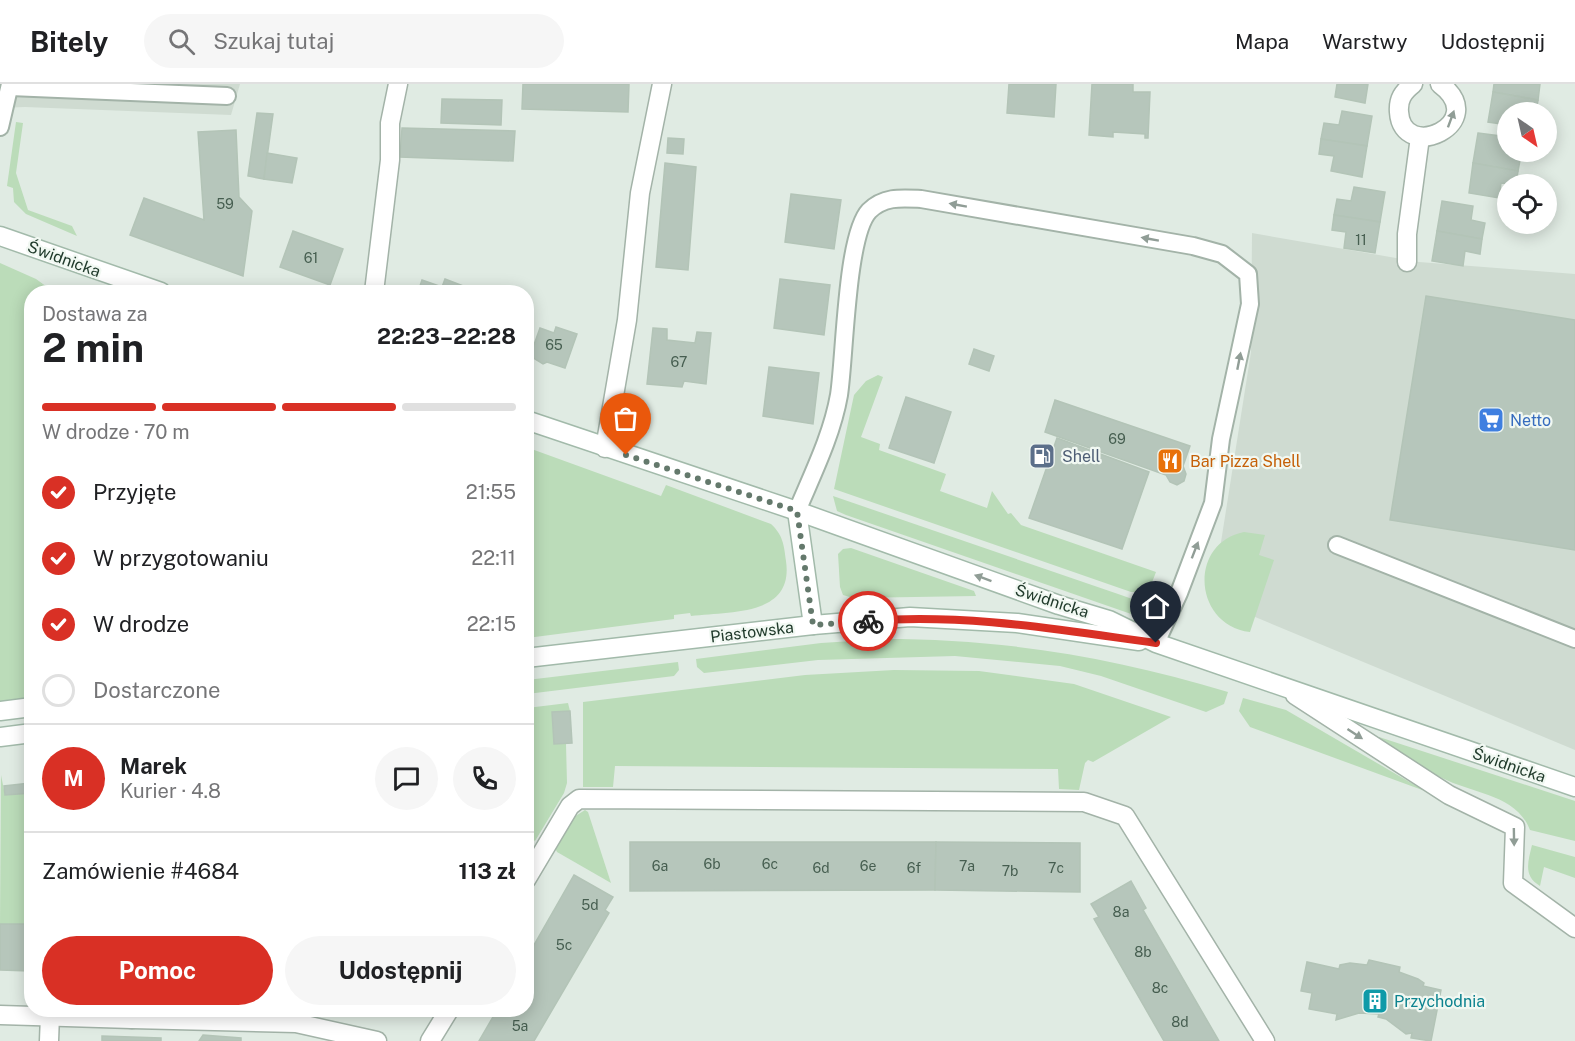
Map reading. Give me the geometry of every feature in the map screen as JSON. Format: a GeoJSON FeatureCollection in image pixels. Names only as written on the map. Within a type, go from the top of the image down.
{"type":"FeatureCollection","features":[{"type":"Feature","properties":{"kind":"street"},"geometry":{"type":"LineString","coordinates":[[375,285],[390,160],[390,123],[398,84]]}},
{"type":"Feature","properties":{"kind":"street"},"geometry":{"type":"LineString","coordinates":[[605,448],[627,320],[640,193],[662,84]]}},
{"type":"Feature","properties":{"kind":"street"},"geometry":{"type":"LineString","coordinates":[[1413,84],[1403,92],[1399,104],[1399,116],[1409,131],[1420,137],[1442,133],[1452,122],[1455,102],[1449,91],[1440,84]]}},
{"type":"Feature","properties":{"kind":"street"},"geometry":{"type":"LineString","coordinates":[[1407,262],[1407,234],[1420,137]]}},
{"type":"Feature","properties":{"kind":"street","name":"Świdnicka"},"geometry":{"type":"LineString","coordinates":[[0,236],[141,285]]}},
{"type":"Feature","properties":{"kind":"street","name":"Świdnicka"},"geometry":{"type":"LineString","coordinates":[[534,423],[797,511],[1059,605],[1109,620],[1156,643],[1575,787]]}},
{"type":"Feature","properties":{"kind":"street"},"geometry":{"type":"LineString","coordinates":[[797,511],[813,625]]}},
{"type":"Feature","properties":{"kind":"street","name":"Piastowska"},"geometry":{"type":"LineString","coordinates":[[534,657],[813,625],[910,617],[1017,623],[1156,643]]}},
{"type":"Feature","properties":{"kind":"street"},"geometry":{"type":"LineString","coordinates":[[1288,690],[1449,795],[1515,827],[1513,883],[1575,928]]}},
{"type":"Feature","properties":{"kind":"street"},"geometry":{"type":"LineString","coordinates":[[0,711],[24,708]]}},
{"type":"Feature","properties":{"kind":"street"},"geometry":{"type":"LineString","coordinates":[[0,737],[24,734]]}},
{"type":"Feature","properties":{"kind":"street"},"geometry":{"type":"LineString","coordinates":[[534,867],[570,806],[579,799],[1084,802],[1125,816],[1264,1041]]}},
{"type":"Feature","properties":{"kind":"street"},"geometry":{"type":"LineString","coordinates":[[0,1015],[24,1015]]}},
{"type":"Feature","properties":{"kind":"street"},"geometry":{"type":"LineString","coordinates":[[49,1041],[50,1017]]}},
{"type":"Feature","properties":{"kind":"street"},"geometry":{"type":"LineString","coordinates":[[187,1017],[296,1023],[377,1041]]}},
{"type":"Feature","properties":{"kind":"street"},"geometry":{"type":"LineString","coordinates":[[430,1041],[445,1017]]}},
{"type":"Feature","properties":{"kind":"lane"},"geometry":{"type":"LineString","coordinates":[[0,127],[10,86],[74,87],[227,96]]}},
{"type":"Feature","properties":{"kind":"lane"},"geometry":{"type":"LineString","coordinates":[[797,511],[826,442],[838,396],[856,244],[868,212],[879,204],[892,198],[921,199],[1193,246],[1222,254],[1248,274],[1250,304],[1221,439],[1213,503],[1179,593],[1156,643]]}},
{"type":"Feature","properties":{"kind":"lane"},"geometry":{"type":"LineString","coordinates":[[1337,545],[1575,639]]}},
{"type":"Feature","properties":{"kind":"shaded area"},"geometry":{"type":"Polygon","coordinates":[[[0,84],[240,84],[231,115],[0,108],[0,84]]]}},
{"type":"Feature","properties":{"kind":"shaded area"},"geometry":{"type":"Polygon","coordinates":[[[1252,233],[1419,262],[1575,274],[1575,750],[1212,599],[1251,352],[1252,233]]]}},
{"type":"Feature","properties":{"kind":"green space"},"geometry":{"type":"Polygon","coordinates":[[[16,122],[23,123],[16,173],[28,210],[72,226],[77,236],[26,214],[14,202],[13,188],[7,186],[16,122]]]}},
{"type":"Feature","properties":{"kind":"green space"},"geometry":{"type":"Polygon","coordinates":[[[0,263],[44,285],[24,285],[24,700],[0,702],[0,263]]]}},
{"type":"Feature","properties":{"kind":"green space"},"geometry":{"type":"Polygon","coordinates":[[[878,375],[883,377],[861,437],[880,444],[879,450],[946,474],[940,491],[987,508],[992,491],[1008,514],[1011,513],[1021,525],[1156,572],[1151,585],[1139,592],[1131,592],[834,489],[854,395],[866,381],[878,375]]]}},
{"type":"Feature","properties":{"kind":"green space"},"geometry":{"type":"Polygon","coordinates":[[[534,450],[661,496],[666,485],[771,524],[775,528],[784,545],[786,561],[786,579],[780,593],[770,602],[756,608],[691,616],[690,613],[674,615],[674,619],[534,637],[534,450]]]}},
{"type":"Feature","properties":{"kind":"green space"},"geometry":{"type":"Polygon","coordinates":[[[833,496],[1163,610],[1151,618],[1134,615],[846,515],[837,511],[833,496]]]}},
{"type":"Feature","properties":{"kind":"green space"},"geometry":{"type":"Polygon","coordinates":[[[1244,532],[1265,535],[1259,555],[1274,560],[1250,632],[1231,626],[1217,615],[1208,600],[1205,583],[1206,567],[1213,551],[1226,539],[1244,532]]]}},
{"type":"Feature","properties":{"kind":"green space"},"geometry":{"type":"Polygon","coordinates":[[[851,548],[974,591],[976,596],[853,598],[843,595],[840,587],[838,554],[843,549],[851,548]]]}},
{"type":"Feature","properties":{"kind":"green space"},"geometry":{"type":"Polygon","coordinates":[[[884,639],[972,642],[1058,652],[1143,669],[1228,692],[1224,704],[1206,712],[1101,676],[1060,666],[955,656],[818,660],[704,673],[697,667],[696,659],[821,643],[884,639]]]}},
{"type":"Feature","properties":{"kind":"green space"},"geometry":{"type":"Polygon","coordinates":[[[678,662],[679,670],[674,676],[534,693],[534,679],[678,662]]]}},
{"type":"Feature","properties":{"kind":"green space"},"geometry":{"type":"Polygon","coordinates":[[[894,670],[979,671],[1074,684],[1171,717],[1093,762],[1088,760],[1085,763],[1079,790],[1059,789],[1058,769],[615,766],[613,787],[583,787],[583,702],[805,675],[894,670]]]}},
{"type":"Feature","properties":{"kind":"green space"},"geometry":{"type":"Polygon","coordinates":[[[1243,698],[1286,710],[1425,791],[1250,727],[1239,711],[1243,698]]]}},
{"type":"Feature","properties":{"kind":"green space"},"geometry":{"type":"Polygon","coordinates":[[[568,703],[570,711],[552,713],[554,744],[566,744],[567,783],[564,793],[535,841],[534,840],[534,707],[568,703]]]}},
{"type":"Feature","properties":{"kind":"green space"},"geometry":{"type":"Polygon","coordinates":[[[1379,737],[1575,801],[1575,841],[1530,830],[1515,809],[1504,802],[1442,778],[1378,741],[1379,737]]]}},
{"type":"Feature","properties":{"kind":"green space"},"geometry":{"type":"Polygon","coordinates":[[[1,775],[5,795],[24,794],[24,924],[0,924],[1,775]]]}},
{"type":"Feature","properties":{"kind":"green space"},"geometry":{"type":"Polygon","coordinates":[[[585,810],[588,812],[611,883],[557,852],[555,848],[574,817],[585,810]]]}},
{"type":"Feature","properties":{"kind":"green space"},"geometry":{"type":"Polygon","coordinates":[[[1532,845],[1575,857],[1575,878],[1544,867],[1540,886],[1531,878],[1528,868],[1532,845]]]}},
{"type":"Feature","properties":{"kind":"building"},"geometry":{"type":"Polygon","coordinates":[[[523,84],[629,84],[628,112],[522,109],[523,84]]]}},
{"type":"Feature","properties":{"kind":"building"},"geometry":{"type":"Polygon","coordinates":[[[1009,84],[1056,84],[1054,117],[1007,113],[1009,84]]]}},
{"type":"Feature","properties":{"kind":"building"},"geometry":{"type":"Polygon","coordinates":[[[1092,84],[1133,84],[1133,92],[1150,92],[1148,138],[1145,138],[1145,134],[1113,132],[1113,137],[1089,135],[1092,84]]]}},
{"type":"Feature","properties":{"kind":"building"},"geometry":{"type":"Polygon","coordinates":[[[1337,84],[1368,84],[1365,103],[1335,97],[1337,84]]]}},
{"type":"Feature","properties":{"kind":"building"},"geometry":{"type":"Polygon","coordinates":[[[1494,84],[1540,84],[1538,100],[1493,92],[1494,84]]]}},
{"type":"Feature","properties":{"kind":"building"},"geometry":{"type":"Polygon","coordinates":[[[1493,92],[1538,100],[1538,102],[1497,102],[1497,123],[1488,122],[1493,92]]]}},
{"type":"Feature","properties":{"kind":"building"},"geometry":{"type":"Polygon","coordinates":[[[442,99],[502,100],[501,125],[441,123],[442,99]]]}},
{"type":"Feature","properties":{"kind":"building"},"geometry":{"type":"Polygon","coordinates":[[[1342,111],[1372,116],[1367,146],[1321,139],[1324,123],[1339,125],[1342,111]]]}},
{"type":"Feature","properties":{"kind":"building"},"geometry":{"type":"Polygon","coordinates":[[[257,113],[273,114],[264,179],[248,176],[257,113]]]}},
{"type":"Feature","properties":{"kind":"building"},"geometry":{"type":"Polygon","coordinates":[[[402,128],[515,131],[513,161],[400,157],[402,128]]]}},
{"type":"Feature","properties":{"kind":"building"},"geometry":{"type":"Polygon","coordinates":[[[236,130],[239,197],[252,211],[243,276],[130,235],[144,198],[204,220],[198,132],[236,130]]]}},
{"type":"Feature","properties":{"kind":"building"},"geometry":{"type":"Polygon","coordinates":[[[1478,133],[1497,136],[1497,162],[1520,162],[1518,171],[1473,163],[1478,133]]]}},
{"type":"Feature","properties":{"kind":"building"},"geometry":{"type":"Polygon","coordinates":[[[668,138],[684,139],[683,154],[667,153],[668,138]]]}},
{"type":"Feature","properties":{"kind":"building"},"geometry":{"type":"Polygon","coordinates":[[[1321,139],[1367,146],[1362,177],[1331,171],[1334,156],[1319,154],[1321,139]]]}},
{"type":"Feature","properties":{"kind":"building"},"geometry":{"type":"Polygon","coordinates":[[[267,153],[297,158],[292,183],[264,179],[267,153]]]}},
{"type":"Feature","properties":{"kind":"building"},"geometry":{"type":"Polygon","coordinates":[[[665,163],[696,167],[688,270],[656,267],[665,163]]]}},
{"type":"Feature","properties":{"kind":"building"},"geometry":{"type":"Polygon","coordinates":[[[1473,163],[1518,171],[1518,174],[1497,174],[1497,198],[1469,193],[1473,163]]]}},
{"type":"Feature","properties":{"kind":"building"},"geometry":{"type":"Polygon","coordinates":[[[1354,187],[1385,192],[1380,222],[1334,215],[1337,199],[1351,201],[1354,187]]]}},
{"type":"Feature","properties":{"kind":"building"},"geometry":{"type":"Polygon","coordinates":[[[791,194],[841,200],[834,249],[785,242],[791,194]]]}},
{"type":"Feature","properties":{"kind":"building"},"geometry":{"type":"Polygon","coordinates":[[[1442,201],[1473,206],[1471,220],[1485,223],[1482,239],[1437,231],[1442,201]]]}},
{"type":"Feature","properties":{"kind":"building"},"geometry":{"type":"Polygon","coordinates":[[[1334,215],[1380,222],[1375,253],[1344,248],[1346,232],[1332,230],[1334,215]]]}},
{"type":"Feature","properties":{"kind":"building"},"geometry":{"type":"Polygon","coordinates":[[[293,231],[343,249],[330,285],[280,267],[293,231]]]}},
{"type":"Feature","properties":{"kind":"building"},"geometry":{"type":"Polygon","coordinates":[[[1437,231],[1482,239],[1480,254],[1465,251],[1463,266],[1432,261],[1437,231]]]}},
{"type":"Feature","properties":{"kind":"building"},"geometry":{"type":"Polygon","coordinates":[[[445,279],[461,285],[443,285],[445,279]]]}},
{"type":"Feature","properties":{"kind":"building"},"geometry":{"type":"Polygon","coordinates":[[[780,279],[830,285],[824,335],[774,328],[780,279]]]}},
{"type":"Feature","properties":{"kind":"building"},"geometry":{"type":"Polygon","coordinates":[[[422,280],[436,285],[420,285],[422,280]]]}},
{"type":"Feature","properties":{"kind":"building","name":"Netto"},"geometry":{"type":"Polygon","coordinates":[[[1426,296],[1575,320],[1575,550],[1390,520],[1426,296]]]}},
{"type":"Feature","properties":{"kind":"building"},"geometry":{"type":"Polygon","coordinates":[[[556,327],[577,334],[565,368],[547,362],[543,364],[534,358],[534,345],[540,328],[554,333],[556,327]]]}},
{"type":"Feature","properties":{"kind":"building"},"geometry":{"type":"Polygon","coordinates":[[[653,328],[667,329],[667,340],[695,343],[697,332],[711,333],[706,384],[684,381],[682,387],[647,384],[653,328]]]}},
{"type":"Feature","properties":{"kind":"building"},"geometry":{"type":"Polygon","coordinates":[[[974,349],[994,356],[989,371],[969,364],[974,349]]]}},
{"type":"Feature","properties":{"kind":"building"},"geometry":{"type":"Polygon","coordinates":[[[769,367],[819,373],[813,424],[763,416],[769,367]]]}},
{"type":"Feature","properties":{"kind":"building"},"geometry":{"type":"Polygon","coordinates":[[[906,397],[951,412],[934,463],[889,448],[906,397]]]}},
{"type":"Feature","properties":{"kind":"building"},"geometry":{"type":"Polygon","coordinates":[[[1055,400],[1190,446],[1183,466],[1186,474],[1184,481],[1177,485],[1170,482],[1166,475],[1045,432],[1055,400]]]}},
{"type":"Feature","properties":{"kind":"building"},"geometry":{"type":"Polygon","coordinates":[[[1057,438],[1149,472],[1122,549],[1029,518],[1057,438]]]}},
{"type":"Feature","properties":{"kind":"building"},"geometry":{"type":"Polygon","coordinates":[[[570,711],[572,743],[554,744],[552,712],[570,711]]]}},
{"type":"Feature","properties":{"kind":"building"},"geometry":{"type":"Polygon","coordinates":[[[24,784],[24,794],[5,795],[4,786],[24,784]]]}},
{"type":"Feature","properties":{"kind":"building"},"geometry":{"type":"Polygon","coordinates":[[[630,842],[936,842],[935,890],[630,891],[630,842]]]}},
{"type":"Feature","properties":{"kind":"building"},"geometry":{"type":"Polygon","coordinates":[[[936,842],[1080,843],[1080,892],[935,890],[936,842]]]}},
{"type":"Feature","properties":{"kind":"building"},"geometry":{"type":"Polygon","coordinates":[[[574,875],[613,897],[605,910],[609,913],[534,1041],[479,1041],[493,1017],[534,1017],[534,945],[574,875]]]}},
{"type":"Feature","properties":{"kind":"building"},"geometry":{"type":"Polygon","coordinates":[[[1131,881],[1146,908],[1143,910],[1219,1041],[1164,1041],[1094,919],[1099,917],[1091,904],[1131,881]]]}},
{"type":"Feature","properties":{"kind":"building"},"geometry":{"type":"Polygon","coordinates":[[[0,924],[24,924],[24,971],[0,970],[0,924]]]}},
{"type":"Feature","properties":{"kind":"building","name":"Przychodnia"},"geometry":{"type":"Polygon","coordinates":[[[1369,960],[1400,967],[1399,972],[1418,979],[1424,983],[1423,986],[1441,990],[1431,1041],[1411,1038],[1412,1033],[1406,1034],[1386,1019],[1378,1017],[1379,1014],[1359,1013],[1336,1020],[1337,1014],[1309,1009],[1312,993],[1301,991],[1307,962],[1339,969],[1340,965],[1350,963],[1367,965],[1369,960]]]}},
{"type":"Feature","properties":{"kind":"building"},"geometry":{"type":"Polygon","coordinates":[[[203,1035],[241,1038],[241,1041],[199,1041],[203,1035]]]}},
{"type":"Feature","properties":{"kind":"building"},"geometry":{"type":"Polygon","coordinates":[[[102,1036],[161,1038],[161,1041],[102,1041],[102,1036]]]}},
{"type":"Feature","properties":{"kind":"way so far"},"geometry":{"type":"LineString","coordinates":[[626,455],[797,511],[813,625],[868,621]]}},
{"type":"Feature","properties":{"kind":"place","name":"Netto"},"geometry":{"type":"Point","coordinates":[1491,420]}},
{"type":"Feature","properties":{"kind":"place","name":"Shell"},"geometry":{"type":"Point","coordinates":[1042,456]}},
{"type":"Feature","properties":{"kind":"place","name":"Bar Pizza Shell"},"geometry":{"type":"Point","coordinates":[1170,461]}},
{"type":"Feature","properties":{"kind":"place","name":"Przychodnia"},"geometry":{"type":"Point","coordinates":[1375,1001]}},
{"type":"Feature","properties":{"kind":"route"},"geometry":{"type":"LineString","coordinates":[[868,621],[910,617],[1017,623],[1156,643]]}}]}
